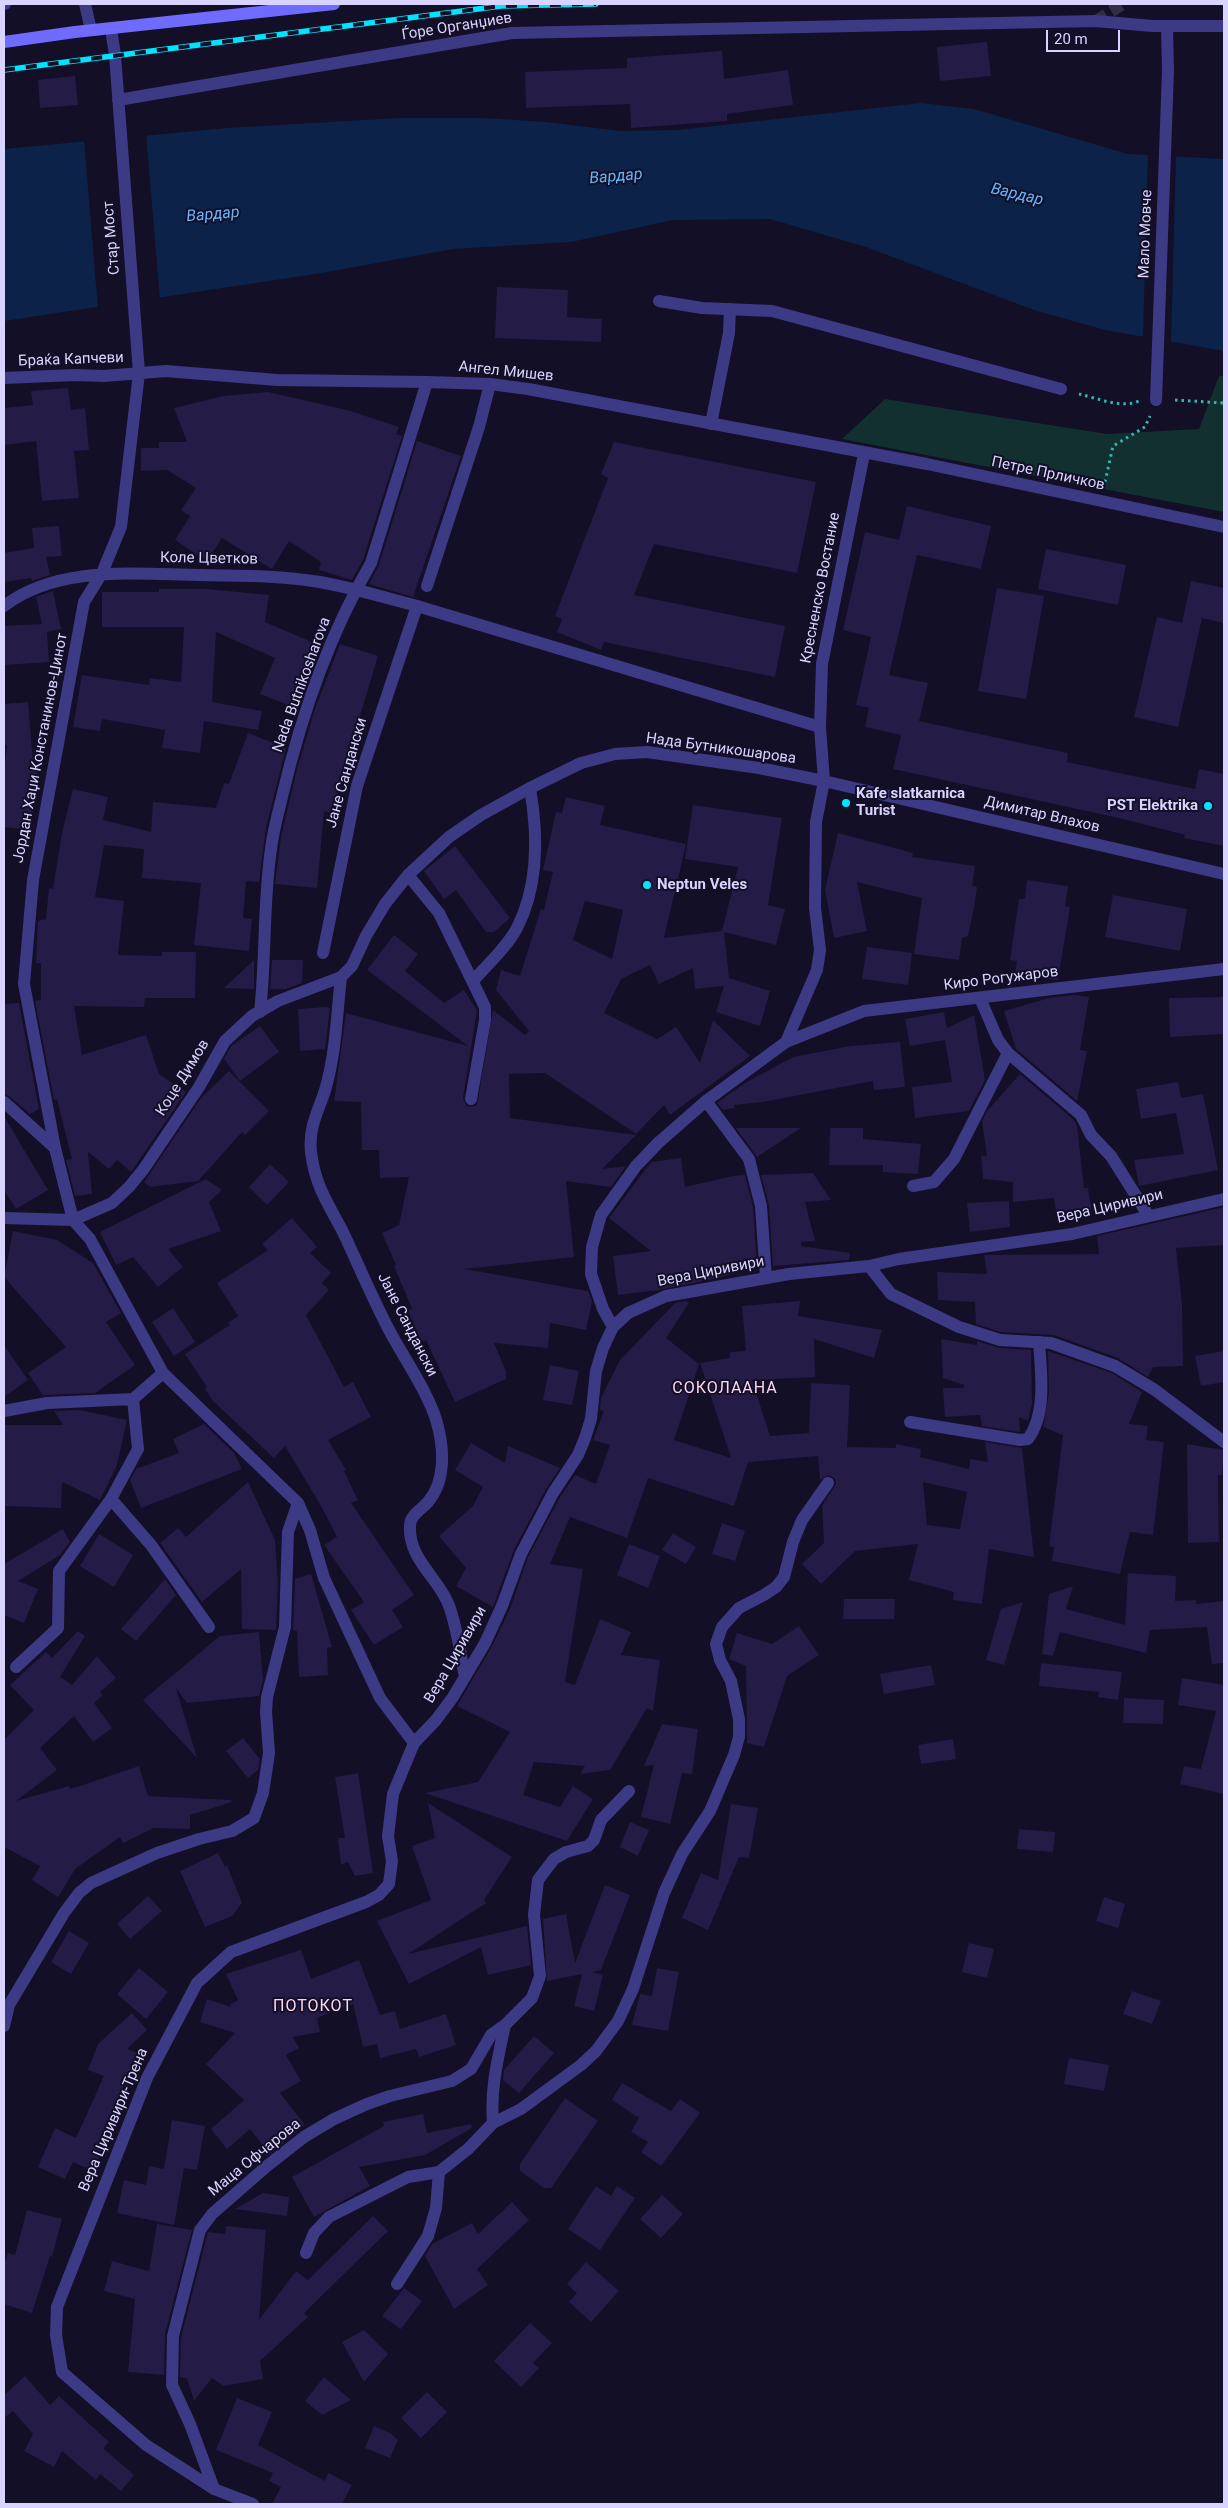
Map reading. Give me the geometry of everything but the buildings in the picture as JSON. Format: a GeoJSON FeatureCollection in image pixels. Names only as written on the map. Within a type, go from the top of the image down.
{"type":"FeatureCollection","features":[{"type":"Feature","properties":{"kind":"main road"},"geometry":{"type":"LineString","coordinates":[[4,42],[91,30],[334,4]]}},
{"type":"Feature","properties":{"kind":"street"},"geometry":{"type":"LineString","coordinates":[[85,4],[91,30]]}},
{"type":"Feature","properties":{"kind":"street","name":"Ѓоре Органџиев"},"geometry":{"type":"LineString","coordinates":[[118,100],[512,33],[1096,21],[1167,26],[1224,26]]}},
{"type":"Feature","properties":{"kind":"street","name":"Мало Мовче"},"geometry":{"type":"LineString","coordinates":[[1156,400],[1168,71],[1167,26]]}},
{"type":"Feature","properties":{"kind":"street"},"geometry":{"type":"LineString","coordinates":[[111,29],[118,100]]}},
{"type":"Feature","properties":{"kind":"street","name":"Стар Мост"},"geometry":{"type":"LineString","coordinates":[[118,100],[139,373]]}},
{"type":"Feature","properties":{"kind":"street"},"geometry":{"type":"LineString","coordinates":[[659,301],[730,310],[772,312],[1061,389]]}},
{"type":"Feature","properties":{"kind":"street"},"geometry":{"type":"LineString","coordinates":[[711,424],[729,333],[730,310]]}},
{"type":"Feature","properties":{"kind":"street","name":"Ангел Мишев"},"geometry":{"type":"LineString","coordinates":[[139,373],[166,371],[277,380],[490,384],[568,396],[864,454]]}},
{"type":"Feature","properties":{"kind":"street","name":"Браќа Капчеви"},"geometry":{"type":"LineString","coordinates":[[4,378],[75,375],[104,376],[139,373]]}},
{"type":"Feature","properties":{"kind":"street","name":"Јордан Хаџи Констанинов-Џинот"},"geometry":{"type":"LineString","coordinates":[[139,373],[121,527],[102,573],[84,602],[33,880],[24,984],[55,1148],[73,1220],[90,1239],[164,1373],[298,1503],[310,1530],[324,1578],[380,1698],[414,1744]]}},
{"type":"Feature","properties":{"kind":"street","name":"Nada Butnikosharova"},"geometry":{"type":"LineString","coordinates":[[260,1012],[263,936],[271,848],[294,748],[325,660],[355,590],[371,564],[426,382]]}},
{"type":"Feature","properties":{"kind":"street"},"geometry":{"type":"LineString","coordinates":[[427,586],[479,427],[490,384]]}},
{"type":"Feature","properties":{"kind":"street","name":"Петре Прличков"},"geometry":{"type":"LineString","coordinates":[[864,454],[928,464],[1224,528]]}},
{"type":"Feature","properties":{"kind":"street","name":"Кресненско Востание"},"geometry":{"type":"LineString","coordinates":[[786,1042],[817,970],[820,950],[814,908],[816,822],[824,781],[820,727],[822,664],[864,454]]}},
{"type":"Feature","properties":{"kind":"street","name":"Коле Цветков"},"geometry":{"type":"LineString","coordinates":[[4,606],[23,593],[48,584],[102,573],[274,576],[315,581],[417,606],[820,727]]}},
{"type":"Feature","properties":{"kind":"street","name":"Јане Сандански"},"geometry":{"type":"LineString","coordinates":[[322,953],[357,786],[417,606]]}},
{"type":"Feature","properties":{"kind":"street","name":"Нада Бутникошарова"},"geometry":{"type":"LineString","coordinates":[[341,977],[356,958],[366,936],[386,904],[408,875],[449,837],[481,815],[581,763],[615,754],[647,752],[760,768],[824,781]]}},
{"type":"Feature","properties":{"kind":"street","name":"Димитар Влахов"},"geometry":{"type":"LineString","coordinates":[[824,781],[1224,874]]}},
{"type":"Feature","properties":{"kind":"street"},"geometry":{"type":"LineString","coordinates":[[473,982],[516,929],[526,905],[536,840],[530,788]]}},
{"type":"Feature","properties":{"kind":"street"},"geometry":{"type":"LineString","coordinates":[[408,875],[439,913],[486,1013],[471,1099]]}},
{"type":"Feature","properties":{"kind":"street","name":"Киро Рогужаров"},"geometry":{"type":"LineString","coordinates":[[786,1042],[864,1011],[1224,969]]}},
{"type":"Feature","properties":{"kind":"street","name":"Јане Сандански"},"geometry":{"type":"LineString","coordinates":[[341,977],[328,1082],[314,1115],[311,1151],[319,1191],[342,1231],[387,1327],[436,1419],[442,1439],[443,1455],[438,1484],[428,1502],[411,1519],[411,1540],[423,1567],[450,1608],[466,1676]]}},
{"type":"Feature","properties":{"kind":"street","name":"Коце Димов"},"geometry":{"type":"LineString","coordinates":[[73,1220],[112,1203],[129,1187],[199,1088],[225,1042],[260,1012],[278,1001],[341,977]]}},
{"type":"Feature","properties":{"kind":"street"},"geometry":{"type":"LineString","coordinates":[[980,998],[998,1040],[1008,1053],[1081,1115],[1092,1135],[1111,1156],[1148,1215]]}},
{"type":"Feature","properties":{"kind":"street"},"geometry":{"type":"LineString","coordinates":[[613,1327],[591,1274],[592,1247],[601,1215],[636,1166],[706,1101],[786,1042]]}},
{"type":"Feature","properties":{"kind":"street"},"geometry":{"type":"LineString","coordinates":[[913,1186],[934,1182],[954,1159],[1008,1053]]}},
{"type":"Feature","properties":{"kind":"street"},"geometry":{"type":"LineString","coordinates":[[706,1101],[749,1159],[761,1206],[766,1278]]}},
{"type":"Feature","properties":{"kind":"street"},"geometry":{"type":"LineString","coordinates":[[4,1102],[55,1148]]}},
{"type":"Feature","properties":{"kind":"street","name":"Вера Циривири"},"geometry":{"type":"LineString","coordinates":[[414,1744],[436,1720],[466,1676],[502,1606],[521,1554],[553,1493],[578,1455],[591,1419],[596,1371],[613,1327],[628,1313],[666,1296],[766,1278],[869,1266],[898,1259],[1072,1234],[1224,1199]]}},
{"type":"Feature","properties":{"kind":"street"},"geometry":{"type":"LineString","coordinates":[[4,1218],[73,1220]]}},
{"type":"Feature","properties":{"kind":"street"},"geometry":{"type":"LineString","coordinates":[[869,1266],[892,1294],[959,1328],[1000,1340],[1051,1343],[1115,1366],[1155,1390],[1224,1442]]}},
{"type":"Feature","properties":{"kind":"street"},"geometry":{"type":"LineString","coordinates":[[910,1422],[1020,1440],[1028,1439],[1033,1430],[1040,1402],[1039,1342]]}},
{"type":"Feature","properties":{"kind":"street"},"geometry":{"type":"LineString","coordinates":[[4,1411],[47,1403],[133,1399],[164,1373]]}},
{"type":"Feature","properties":{"kind":"street"},"geometry":{"type":"LineString","coordinates":[[16,1667],[58,1628],[59,1572],[111,1499],[138,1449],[133,1399]]}},
{"type":"Feature","properties":{"kind":"street"},"geometry":{"type":"LineString","coordinates":[[306,2253],[314,2233],[329,2216],[408,2177],[439,2172],[468,2149],[493,2123],[521,2109],[581,2066],[596,2051],[618,2020],[633,1989],[667,1886],[682,1854],[710,1810],[734,1755],[739,1736],[738,1719],[730,1681],[720,1660],[716,1644],[722,1627],[739,1608],[770,1591],[784,1577],[793,1542],[802,1520],[828,1483]]}},
{"type":"Feature","properties":{"kind":"street"},"geometry":{"type":"LineString","coordinates":[[111,1499],[151,1545],[209,1627]]}},
{"type":"Feature","properties":{"kind":"street"},"geometry":{"type":"LineString","coordinates":[[4,2026],[9,2005],[64,1912],[79,1893],[91,1883],[157,1853],[199,1838],[232,1831],[254,1818],[262,1793],[269,1753],[266,1712],[267,1697],[285,1627],[288,1532],[298,1503]]}},
{"type":"Feature","properties":{"kind":"street","name":"Вера Циривири-Трена"},"geometry":{"type":"LineString","coordinates":[[253,2504],[214,2489],[146,2445],[62,2372],[56,2335],[57,2307],[147,2078],[198,1983],[231,1952],[366,1902],[379,1895],[389,1884],[392,1861],[388,1836],[393,1794],[414,1744]]}},
{"type":"Feature","properties":{"kind":"street","name":"Маца Офчарова"},"geometry":{"type":"LineString","coordinates":[[214,2489],[190,2424],[172,2385],[173,2336],[200,2230],[212,2214],[267,2166],[304,2137],[334,2119],[375,2101],[452,2081],[472,2069],[490,2035],[505,2025],[532,1998],[540,1976],[534,1915],[538,1880],[554,1859],[566,1852],[588,1846],[594,1840],[601,1820],[628,1791]]}},
{"type":"Feature","properties":{"kind":"street"},"geometry":{"type":"LineString","coordinates":[[493,2123],[494,2077],[505,2025]]}},
{"type":"Feature","properties":{"kind":"street"},"geometry":{"type":"LineString","coordinates":[[397,2284],[428,2236],[436,2208],[439,2172]]}},
{"type":"Feature","properties":{"kind":"path"},"geometry":{"type":"LineString","coordinates":[[1061,389],[1115,403],[1132,404],[1142,399],[1224,404]]}},
{"type":"Feature","properties":{"kind":"path"},"geometry":{"type":"LineString","coordinates":[[1100,502],[1113,446],[1146,427],[1156,400]]}},
{"type":"Feature","properties":{"kind":"green space"},"geometry":{"type":"Polygon","coordinates":[[[1219,376],[1224,376],[1224,512],[842,439],[885,399],[1107,434],[1199,429],[1219,376]]]}},
{"type":"Feature","properties":{"kind":"water","name":"Вардар"},"geometry":{"type":"Polygon","coordinates":[[[921,103],[974,109],[1128,154],[1224,159],[1224,351],[1105,330],[1034,310],[866,247],[770,219],[673,220],[571,242],[453,249],[322,273],[4,321],[4,149],[227,128],[399,118],[484,118],[546,122],[620,131],[678,130],[921,103]]]}},
{"type":"Feature","properties":{"kind":"pier"},"geometry":{"type":"Polygon","coordinates":[[[146,134],[160,299],[98,309],[84,140],[146,134]]]}},
{"type":"Feature","properties":{"kind":"pier"},"geometry":{"type":"Polygon","coordinates":[[[1148,153],[1176,155],[1171,344],[1143,339],[1148,153]]]}},
{"type":"Feature","properties":{"kind":"tunnel"},"geometry":{"type":"LineString","coordinates":[[1096,21],[1123,4]]}},
{"type":"Feature","properties":{"kind":"railway"},"geometry":{"type":"LineString","coordinates":[[4,70],[501,6],[596,4]]}},
{"type":"Feature","properties":{"kind":"place","name":"Kafe slatkarnica Turist"},"geometry":{"type":"Point","coordinates":[846,803]}},
{"type":"Feature","properties":{"kind":"place","name":"PST Elektrika"},"geometry":{"type":"Point","coordinates":[1208,806]}},
{"type":"Feature","properties":{"kind":"place","name":"Neptun Veles"},"geometry":{"type":"Point","coordinates":[647,885]}},
{"type":"Feature","properties":{"kind":"district","name":"СОКОЛААНА"},"geometry":{"type":"Point","coordinates":[725,1389]}},
{"type":"Feature","properties":{"kind":"district","name":"ПОТОКОТ"},"geometry":{"type":"Point","coordinates":[313,2007]}}]}
